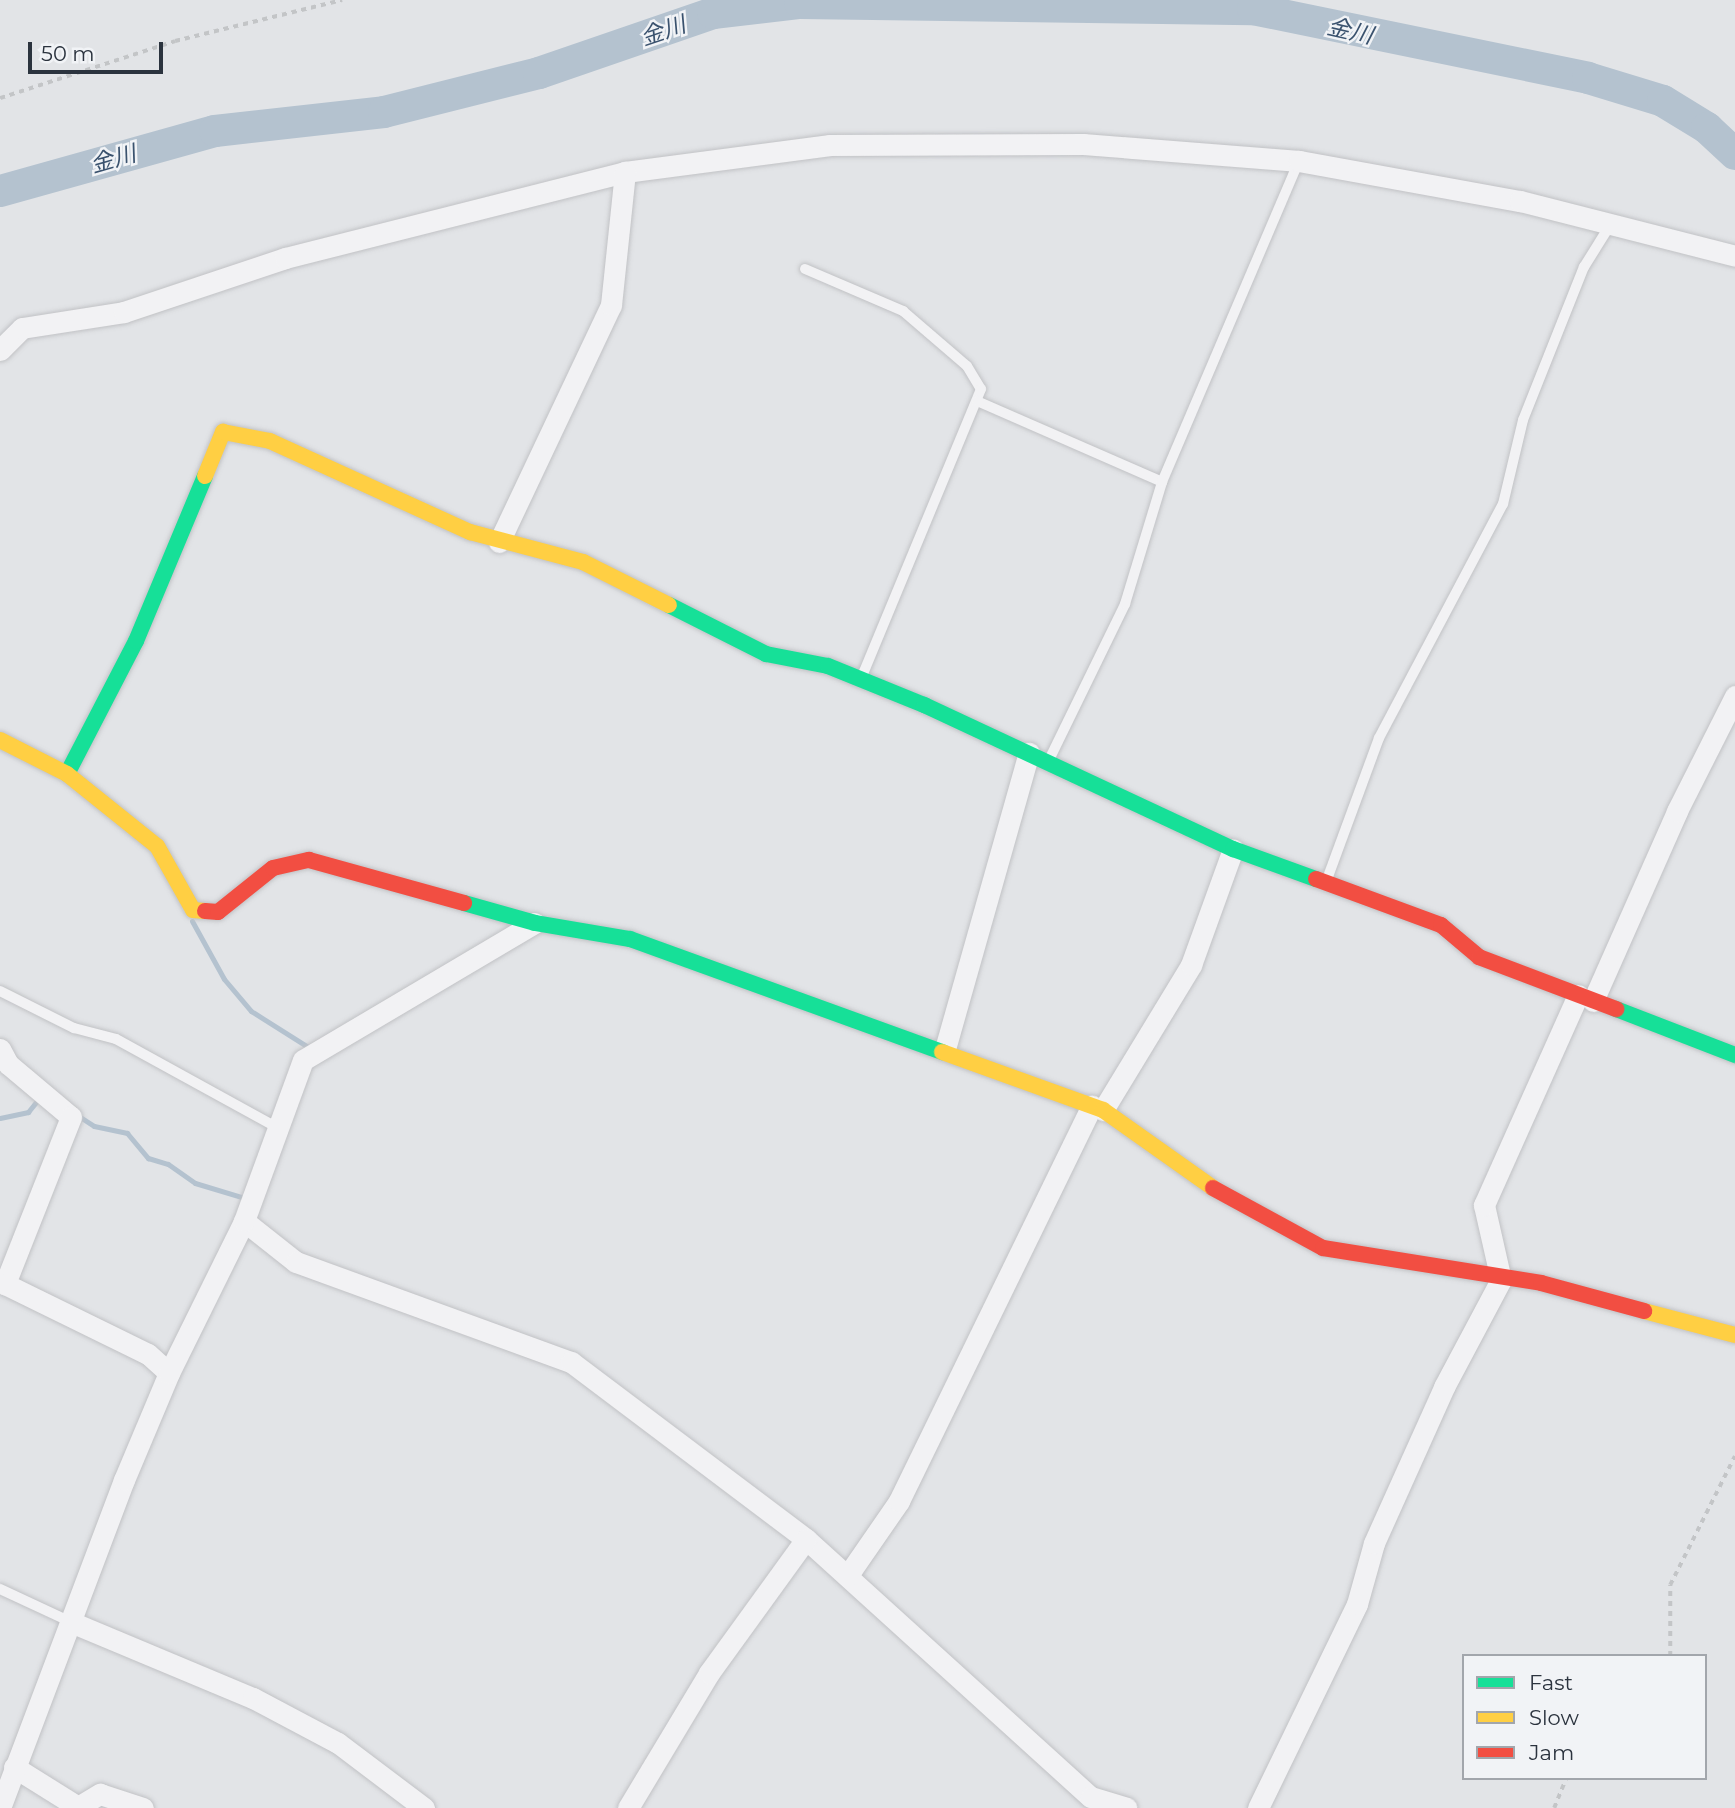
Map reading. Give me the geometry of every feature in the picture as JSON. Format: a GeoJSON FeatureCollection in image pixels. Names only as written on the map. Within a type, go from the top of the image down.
{"type":"FeatureCollection","features":[{"type":"Feature","properties":{"kind":"street"},"geometry":{"type":"LineString","coordinates":[[0,350],[22,328],[124,312],[285,258],[625,172],[830,145],[974,142],[1083,144],[1299,162],[1612,222],[1735,256]]}},
{"type":"Feature","properties":{"kind":"street"},"geometry":{"type":"LineString","coordinates":[[499,542],[611,305],[625,172]]}},
{"type":"Feature","properties":{"kind":"street"},"geometry":{"type":"LineString","coordinates":[[67,774],[136,641],[223,432],[270,441],[499,542],[583,562],[766,654],[828,666],[861,679],[1039,758],[1233,849],[1441,925],[1479,957],[1735,1055]]}},
{"type":"Feature","properties":{"kind":"street"},"geometry":{"type":"LineString","coordinates":[[1258,1808],[1356,1604],[1374,1543],[1444,1387],[1501,1280],[1484,1205],[1735,696]]}},
{"type":"Feature","properties":{"kind":"street"},"geometry":{"type":"LineString","coordinates":[[0,740],[67,774],[157,846],[193,910],[218,912],[273,868],[309,860],[535,923],[630,939],[945,1049],[1098,1108],[1214,1189],[1323,1248],[1501,1280],[1541,1283],[1735,1335]]}},
{"type":"Feature","properties":{"kind":"street"},"geometry":{"type":"LineString","coordinates":[[945,1049],[1039,758]]}},
{"type":"Feature","properties":{"kind":"street"},"geometry":{"type":"LineString","coordinates":[[848,1575],[899,1501],[1098,1108],[1153,1036],[1191,965],[1233,849]]}},
{"type":"Feature","properties":{"kind":"street"},"geometry":{"type":"LineString","coordinates":[[0,1808],[169,1373],[244,1221],[276,1127],[303,1060],[535,923]]}},
{"type":"Feature","properties":{"kind":"street"},"geometry":{"type":"LineString","coordinates":[[0,1049],[41,1095],[71,1117],[3,1283],[148,1354],[169,1373]]}},
{"type":"Feature","properties":{"kind":"street"},"geometry":{"type":"LineString","coordinates":[[244,1221],[296,1262],[571,1362],[806,1539],[1091,1797],[1126,1808]]}},
{"type":"Feature","properties":{"kind":"street"},"geometry":{"type":"LineString","coordinates":[[628,1808],[709,1672],[806,1539]]}},
{"type":"Feature","properties":{"kind":"street"},"geometry":{"type":"LineString","coordinates":[[71,1622],[265,1704],[338,1743],[424,1808]]}},
{"type":"Feature","properties":{"kind":"street"},"geometry":{"type":"LineString","coordinates":[[14,1767],[78,1807],[100,1794],[143,1808]]}},
{"type":"Feature","properties":{"kind":"lane"},"geometry":{"type":"LineString","coordinates":[[1039,758],[1125,604],[1162,482],[1299,162]]}},
{"type":"Feature","properties":{"kind":"lane"},"geometry":{"type":"LineString","coordinates":[[1325,884],[1379,738],[1503,504],[1522,420],[1584,267],[1612,222]]}},
{"type":"Feature","properties":{"kind":"lane"},"geometry":{"type":"LineString","coordinates":[[805,269],[903,311],[967,366],[981,389],[925,514],[861,679]]}},
{"type":"Feature","properties":{"kind":"lane"},"geometry":{"type":"LineString","coordinates":[[0,335],[22,328]]}},
{"type":"Feature","properties":{"kind":"lane"},"geometry":{"type":"LineString","coordinates":[[977,401],[1162,482]]}},
{"type":"Feature","properties":{"kind":"lane"},"geometry":{"type":"LineString","coordinates":[[0,991],[74,1028],[116,1040],[276,1127]]}},
{"type":"Feature","properties":{"kind":"lane"},"geometry":{"type":"LineString","coordinates":[[0,1589],[71,1622]]}},
{"type":"Feature","properties":{"kind":"path"},"geometry":{"type":"LineString","coordinates":[[0,98],[174,41],[342,0]]}},
{"type":"Feature","properties":{"kind":"path"},"geometry":{"type":"LineString","coordinates":[[1670,1654],[1670,1585],[1735,1456]]}},
{"type":"Feature","properties":{"kind":"path"},"geometry":{"type":"LineString","coordinates":[[1553,1808],[1565,1780]]}},
{"type":"Feature","properties":{"kind":"waterway","name":"金川"},"geometry":{"type":"LineString","coordinates":[[0,191],[215,131],[384,112],[539,73],[713,13],[800,3],[1253,9],[1588,78],[1663,101],[1707,128],[1735,154]]}},
{"type":"Feature","properties":{"kind":"waterway"},"geometry":{"type":"LineString","coordinates":[[192,921],[224,979],[251,1011],[311,1049]]}},
{"type":"Feature","properties":{"kind":"waterway"},"geometry":{"type":"LineString","coordinates":[[0,1118],[28,1112],[41,1096]]}},
{"type":"Feature","properties":{"kind":"waterway"},"geometry":{"type":"LineString","coordinates":[[77,1115],[94,1126],[127,1133],[148,1158],[168,1164],[195,1183],[241,1197]]}},
{"type":"Feature","properties":{"kind":"traffic: fast"},"geometry":{"type":"LineString","coordinates":[[67,774],[136,641],[205,476]]}},
{"type":"Feature","properties":{"kind":"traffic: fast"},"geometry":{"type":"LineString","coordinates":[[669,605],[766,654],[828,666],[924,705],[1233,849],[1316,879]]}},
{"type":"Feature","properties":{"kind":"traffic: fast"},"geometry":{"type":"LineString","coordinates":[[464,903],[535,923],[630,939],[942,1052]]}},
{"type":"Feature","properties":{"kind":"traffic: fast"},"geometry":{"type":"LineString","coordinates":[[1616,1009],[1735,1055]]}},
{"type":"Feature","properties":{"kind":"traffic: slow"},"geometry":{"type":"LineString","coordinates":[[205,476],[223,432],[270,441],[470,532],[583,562],[669,605]]}},
{"type":"Feature","properties":{"kind":"traffic: slow"},"geometry":{"type":"LineString","coordinates":[[0,740],[67,774],[157,846],[193,910],[205,911]]}},
{"type":"Feature","properties":{"kind":"traffic: slow"},"geometry":{"type":"LineString","coordinates":[[942,1052],[1103,1110],[1213,1188]]}},
{"type":"Feature","properties":{"kind":"traffic: slow"},"geometry":{"type":"LineString","coordinates":[[1644,1311],[1735,1335]]}},
{"type":"Feature","properties":{"kind":"traffic: jam"},"geometry":{"type":"LineString","coordinates":[[205,911],[218,912],[273,868],[309,860],[464,903]]}},
{"type":"Feature","properties":{"kind":"traffic: jam"},"geometry":{"type":"LineString","coordinates":[[1316,879],[1441,925],[1479,957],[1616,1009]]}},
{"type":"Feature","properties":{"kind":"traffic: jam"},"geometry":{"type":"LineString","coordinates":[[1213,1188],[1323,1248],[1541,1283],[1644,1311]]}}]}
